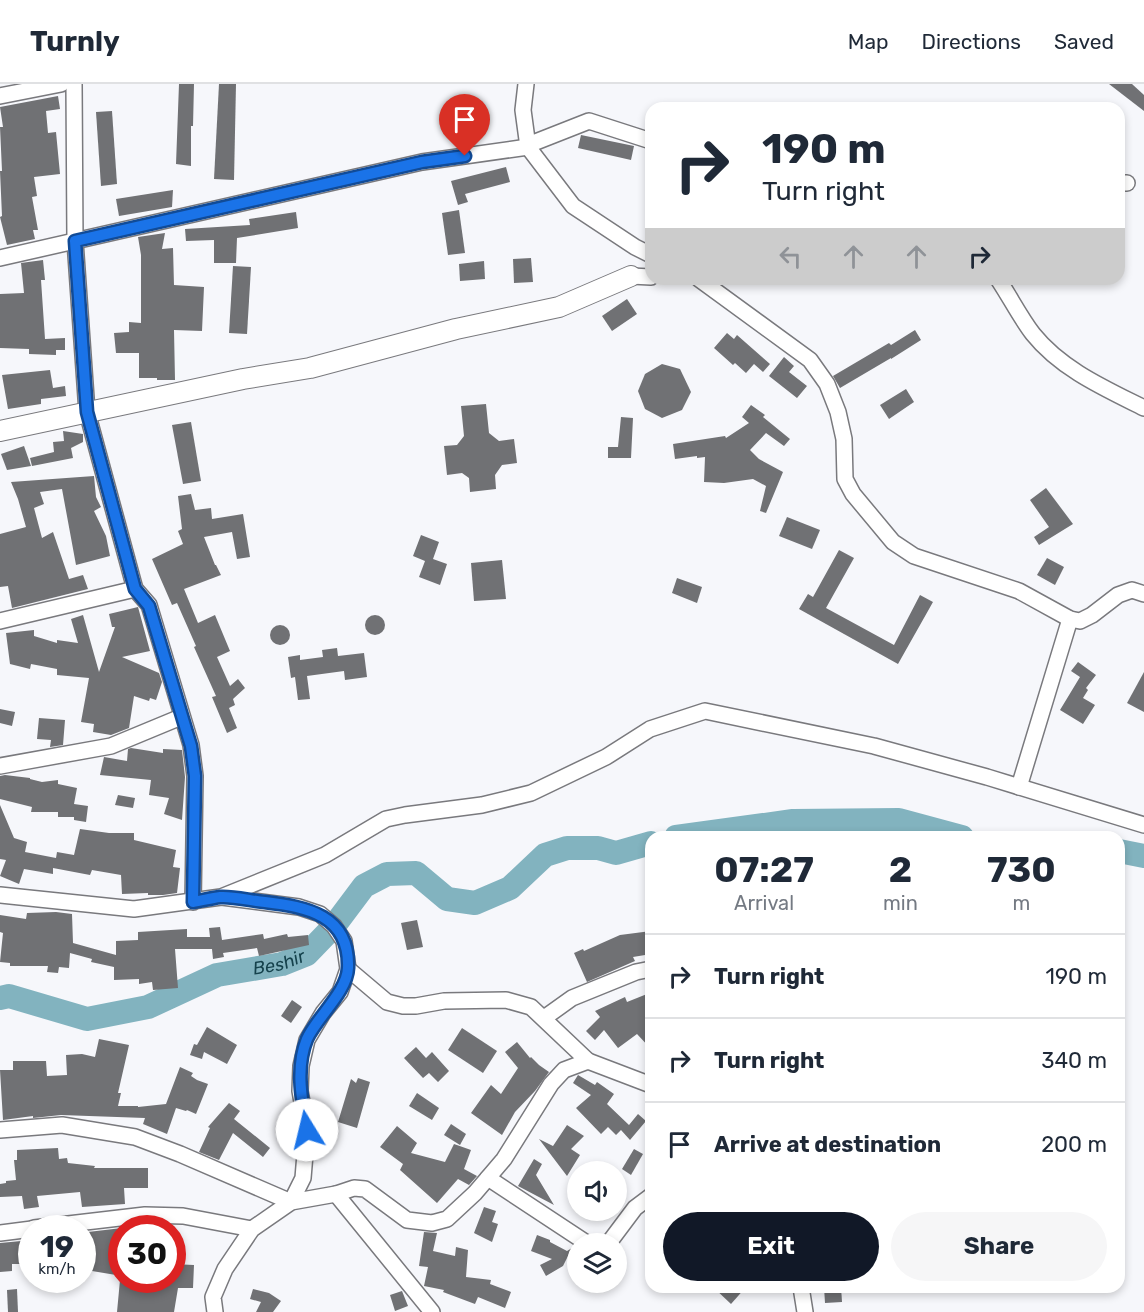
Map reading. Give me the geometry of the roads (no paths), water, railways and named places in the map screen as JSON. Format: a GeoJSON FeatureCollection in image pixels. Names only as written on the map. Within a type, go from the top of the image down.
{"type":"FeatureCollection","features":[{"type":"Feature","properties":{"kind":"main road"},"geometry":{"type":"LineString","coordinates":[[0,431],[243,379],[310,368],[456,329],[559,307],[641,276]]}},
{"type":"Feature","properties":{"kind":"street"},"geometry":{"type":"LineString","coordinates":[[0,96],[61,84]]}},
{"type":"Feature","properties":{"kind":"street"},"geometry":{"type":"LineString","coordinates":[[74,84],[75,241],[87,412],[135,589],[149,606],[191,746],[195,776],[193,902]]}},
{"type":"Feature","properties":{"kind":"street"},"geometry":{"type":"LineString","coordinates":[[526,84],[524,110],[528,146],[573,206],[645,252]]}},
{"type":"Feature","properties":{"kind":"street"},"geometry":{"type":"LineString","coordinates":[[0,258],[422,162],[528,146],[589,121],[645,139]]}},
{"type":"Feature","properties":{"kind":"street"},"geometry":{"type":"LineString","coordinates":[[707,285],[810,360],[827,384],[838,412],[844,439],[845,479],[853,494],[893,542],[914,556],[1019,591],[1070,619],[1080,621],[1092,615],[1118,595],[1132,590],[1144,594]]}},
{"type":"Feature","properties":{"kind":"street"},"geometry":{"type":"LineString","coordinates":[[1002,285],[1033,334],[1054,356],[1087,379],[1144,408]]}},
{"type":"Feature","properties":{"kind":"street"},"geometry":{"type":"LineString","coordinates":[[0,621],[135,589]]}},
{"type":"Feature","properties":{"kind":"street"},"geometry":{"type":"LineString","coordinates":[[1018,787],[1070,619]]}},
{"type":"Feature","properties":{"kind":"street"},"geometry":{"type":"LineString","coordinates":[[0,895],[134,909],[221,897],[325,855],[386,819],[482,805],[531,792],[606,757],[650,729],[705,711],[874,746],[987,777],[1144,825]]}},
{"type":"Feature","properties":{"kind":"street"},"geometry":{"type":"LineString","coordinates":[[0,766],[111,746],[181,717]]}},
{"type":"Feature","properties":{"kind":"street"},"geometry":{"type":"LineString","coordinates":[[221,897],[299,907],[320,914],[334,926],[344,941],[348,969],[340,992],[323,1013],[307,1040],[300,1091],[307,1130],[303,1178],[291,1202]]}},
{"type":"Feature","properties":{"kind":"street"},"geometry":{"type":"LineString","coordinates":[[348,969],[387,1002],[403,1006],[444,1001],[506,1000],[531,1007],[588,1061],[645,1083]]}},
{"type":"Feature","properties":{"kind":"street"},"geometry":{"type":"LineString","coordinates":[[544,1018],[572,998],[645,970]]}},
{"type":"Feature","properties":{"kind":"street"},"geometry":{"type":"LineString","coordinates":[[214,1312],[213,1298],[225,1269],[252,1229],[291,1202],[336,1194],[354,1188],[365,1189],[407,1220],[432,1224],[447,1219],[475,1193],[504,1159],[551,1084],[564,1070],[588,1061]]}},
{"type":"Feature","properties":{"kind":"street"},"geometry":{"type":"LineString","coordinates":[[0,1130],[62,1125],[135,1137],[291,1202]]}},
{"type":"Feature","properties":{"kind":"street"},"geometry":{"type":"LineString","coordinates":[[488,1178],[571,1233]]}},
{"type":"Feature","properties":{"kind":"street"},"geometry":{"type":"LineString","coordinates":[[336,1194],[432,1312]]}},
{"type":"Feature","properties":{"kind":"street"},"geometry":{"type":"LineString","coordinates":[[616,1233],[635,1208],[645,1200]]}},
{"type":"Feature","properties":{"kind":"street"},"geometry":{"type":"LineString","coordinates":[[96,1221],[145,1215],[183,1216],[252,1229]]}},
{"type":"Feature","properties":{"kind":"street"},"geometry":{"type":"LineString","coordinates":[[0,1233],[18,1231]]}},
{"type":"Feature","properties":{"kind":"street"},"geometry":{"type":"LineString","coordinates":[[802,1293],[806,1312]]}},
{"type":"Feature","properties":{"kind":"waterway","name":"Beshir"},"geometry":{"type":"LineString","coordinates":[[720,831],[793,821],[899,820],[940,831]]}},
{"type":"Feature","properties":{"kind":"waterway","name":"Beshir"},"geometry":{"type":"LineString","coordinates":[[0,998],[9,996],[87,1019],[148,1007],[217,975],[282,964],[307,954],[334,926],[364,886],[387,874],[416,873],[447,899],[475,903],[510,888],[545,855],[567,848],[598,848],[616,853],[645,845]]}},
{"type":"Feature","properties":{"kind":"waterway","name":"Beshir"},"geometry":{"type":"LineString","coordinates":[[1125,852],[1144,856]]}}]}
